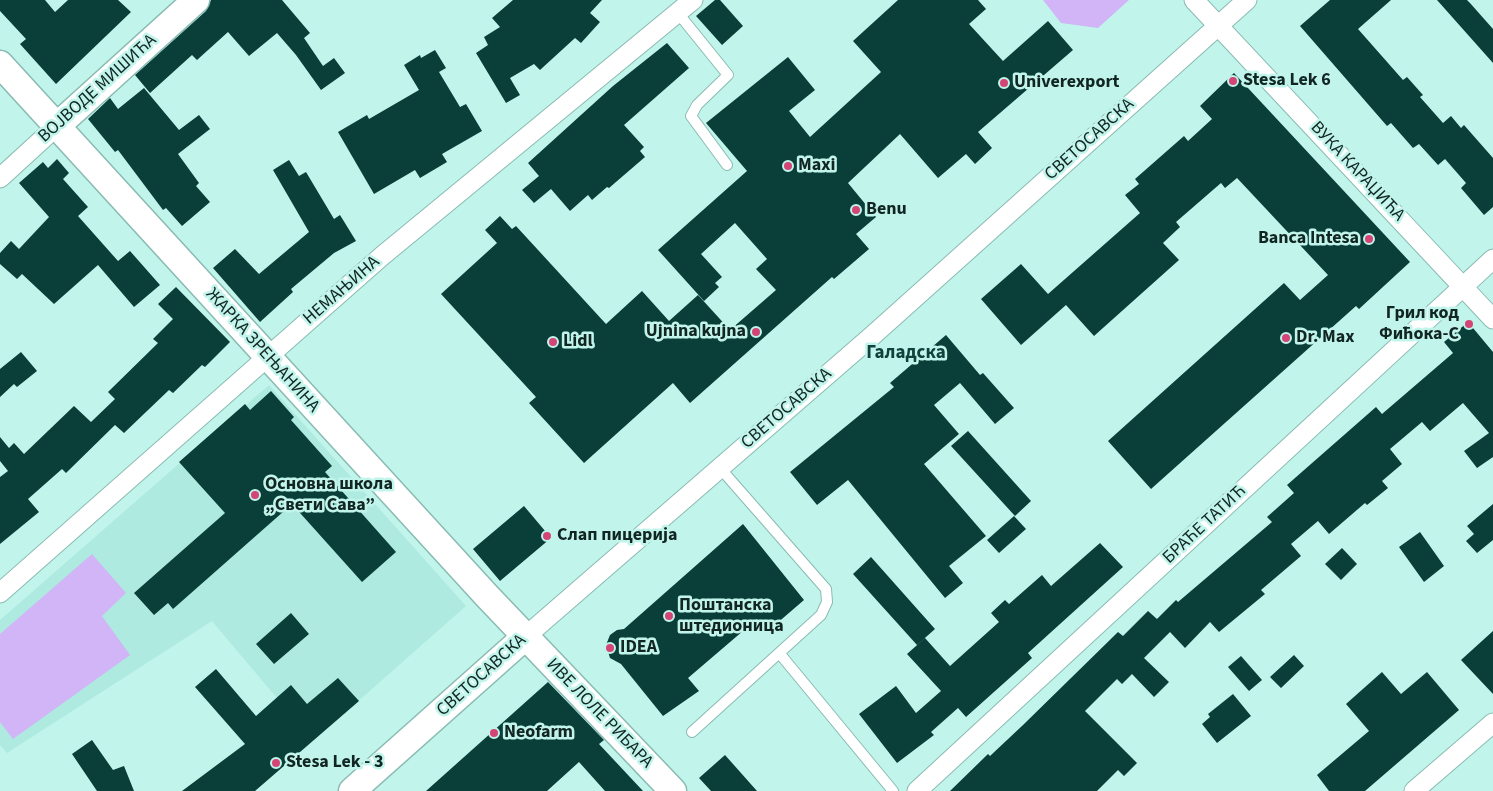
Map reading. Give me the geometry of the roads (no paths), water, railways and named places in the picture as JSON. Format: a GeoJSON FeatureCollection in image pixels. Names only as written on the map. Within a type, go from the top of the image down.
{"type":"FeatureCollection","features":[{"type":"Feature","properties":{"kind":"street","name":"ВОЈВОДЕ МИШИЋА"},"geometry":{"type":"LineString","coordinates":[[0,178],[196,0]]}},
{"type":"Feature","properties":{"kind":"street","name":"НЕМАЊИНА"},"geometry":{"type":"LineString","coordinates":[[0,592],[266,356],[390,249],[693,0]]}},
{"type":"Feature","properties":{"kind":"street","name":"ВУКА КАРАЏИЋА"},"geometry":{"type":"LineString","coordinates":[[1194,0],[1493,319]]}},
{"type":"Feature","properties":{"kind":"street","name":"СВЕТОСАВСКА"},"geometry":{"type":"LineString","coordinates":[[352,791],[525,637],[720,468],[1247,0]]}},
{"type":"Feature","properties":{"kind":"street","name":"ЖАРКА ЗРЕЊАНИНА"},"geometry":{"type":"LineString","coordinates":[[0,64],[58,125],[266,356],[525,637]]}},
{"type":"Feature","properties":{"kind":"street","name":"БРАЋЕ ТАТИЋ"},"geometry":{"type":"LineString","coordinates":[[917,791],[1493,259]]}},
{"type":"Feature","properties":{"kind":"street","name":"ИВЕ ЛОЛЕ РИБАРА"},"geometry":{"type":"LineString","coordinates":[[525,637],[673,791]]}},
{"type":"Feature","properties":{"kind":"street"},"geometry":{"type":"LineString","coordinates":[[1414,791],[1493,723]]}},
{"type":"Feature","properties":{"kind":"lane"},"geometry":{"type":"LineString","coordinates":[[678,13],[728,75],[697,105],[690,116],[727,165]]}},
{"type":"Feature","properties":{"kind":"lane"},"geometry":{"type":"LineString","coordinates":[[692,732],[821,615],[827,602],[826,589],[720,468]]}},
{"type":"Feature","properties":{"kind":"lane"},"geometry":{"type":"LineString","coordinates":[[780,654],[893,791]]}},
{"type":"Feature","properties":{"kind":"place","name":"Stesa Lek 6"},"geometry":{"type":"Point","coordinates":[1233,81]}},
{"type":"Feature","properties":{"kind":"place","name":"Univerexport"},"geometry":{"type":"Point","coordinates":[1004,83]}},
{"type":"Feature","properties":{"kind":"place","name":"Maxi"},"geometry":{"type":"Point","coordinates":[788,166]}},
{"type":"Feature","properties":{"kind":"place","name":"Benu"},"geometry":{"type":"Point","coordinates":[856,210]}},
{"type":"Feature","properties":{"kind":"place","name":"Banca Intesa"},"geometry":{"type":"Point","coordinates":[1369,239]}},
{"type":"Feature","properties":{"kind":"place","name":"Грил код Фићока-С"},"geometry":{"type":"Point","coordinates":[1469,324]}},
{"type":"Feature","properties":{"kind":"place","name":"Ujnina kujna"},"geometry":{"type":"Point","coordinates":[756,332]}},
{"type":"Feature","properties":{"kind":"place","name":"Dr. Max"},"geometry":{"type":"Point","coordinates":[1286,338]}},
{"type":"Feature","properties":{"kind":"place","name":"Lidl"},"geometry":{"type":"Point","coordinates":[553,342]}},
{"type":"Feature","properties":{"kind":"place","name":"Основна школа „Свети Сава”"},"geometry":{"type":"Point","coordinates":[255,495]}},
{"type":"Feature","properties":{"kind":"place","name":"Слап пицерија"},"geometry":{"type":"Point","coordinates":[547,536]}},
{"type":"Feature","properties":{"kind":"place","name":"Поштанска штедионица"},"geometry":{"type":"Point","coordinates":[669,616]}},
{"type":"Feature","properties":{"kind":"place","name":"IDEA"},"geometry":{"type":"Point","coordinates":[610,648]}},
{"type":"Feature","properties":{"kind":"place","name":"Neofarm"},"geometry":{"type":"Point","coordinates":[494,733]}},
{"type":"Feature","properties":{"kind":"place","name":"Stesa Lek - 3"},"geometry":{"type":"Point","coordinates":[276,763]}},
{"type":"Feature","properties":{"kind":"district","name":"Галадска"},"geometry":{"type":"Point","coordinates":[906,354]}}]}
